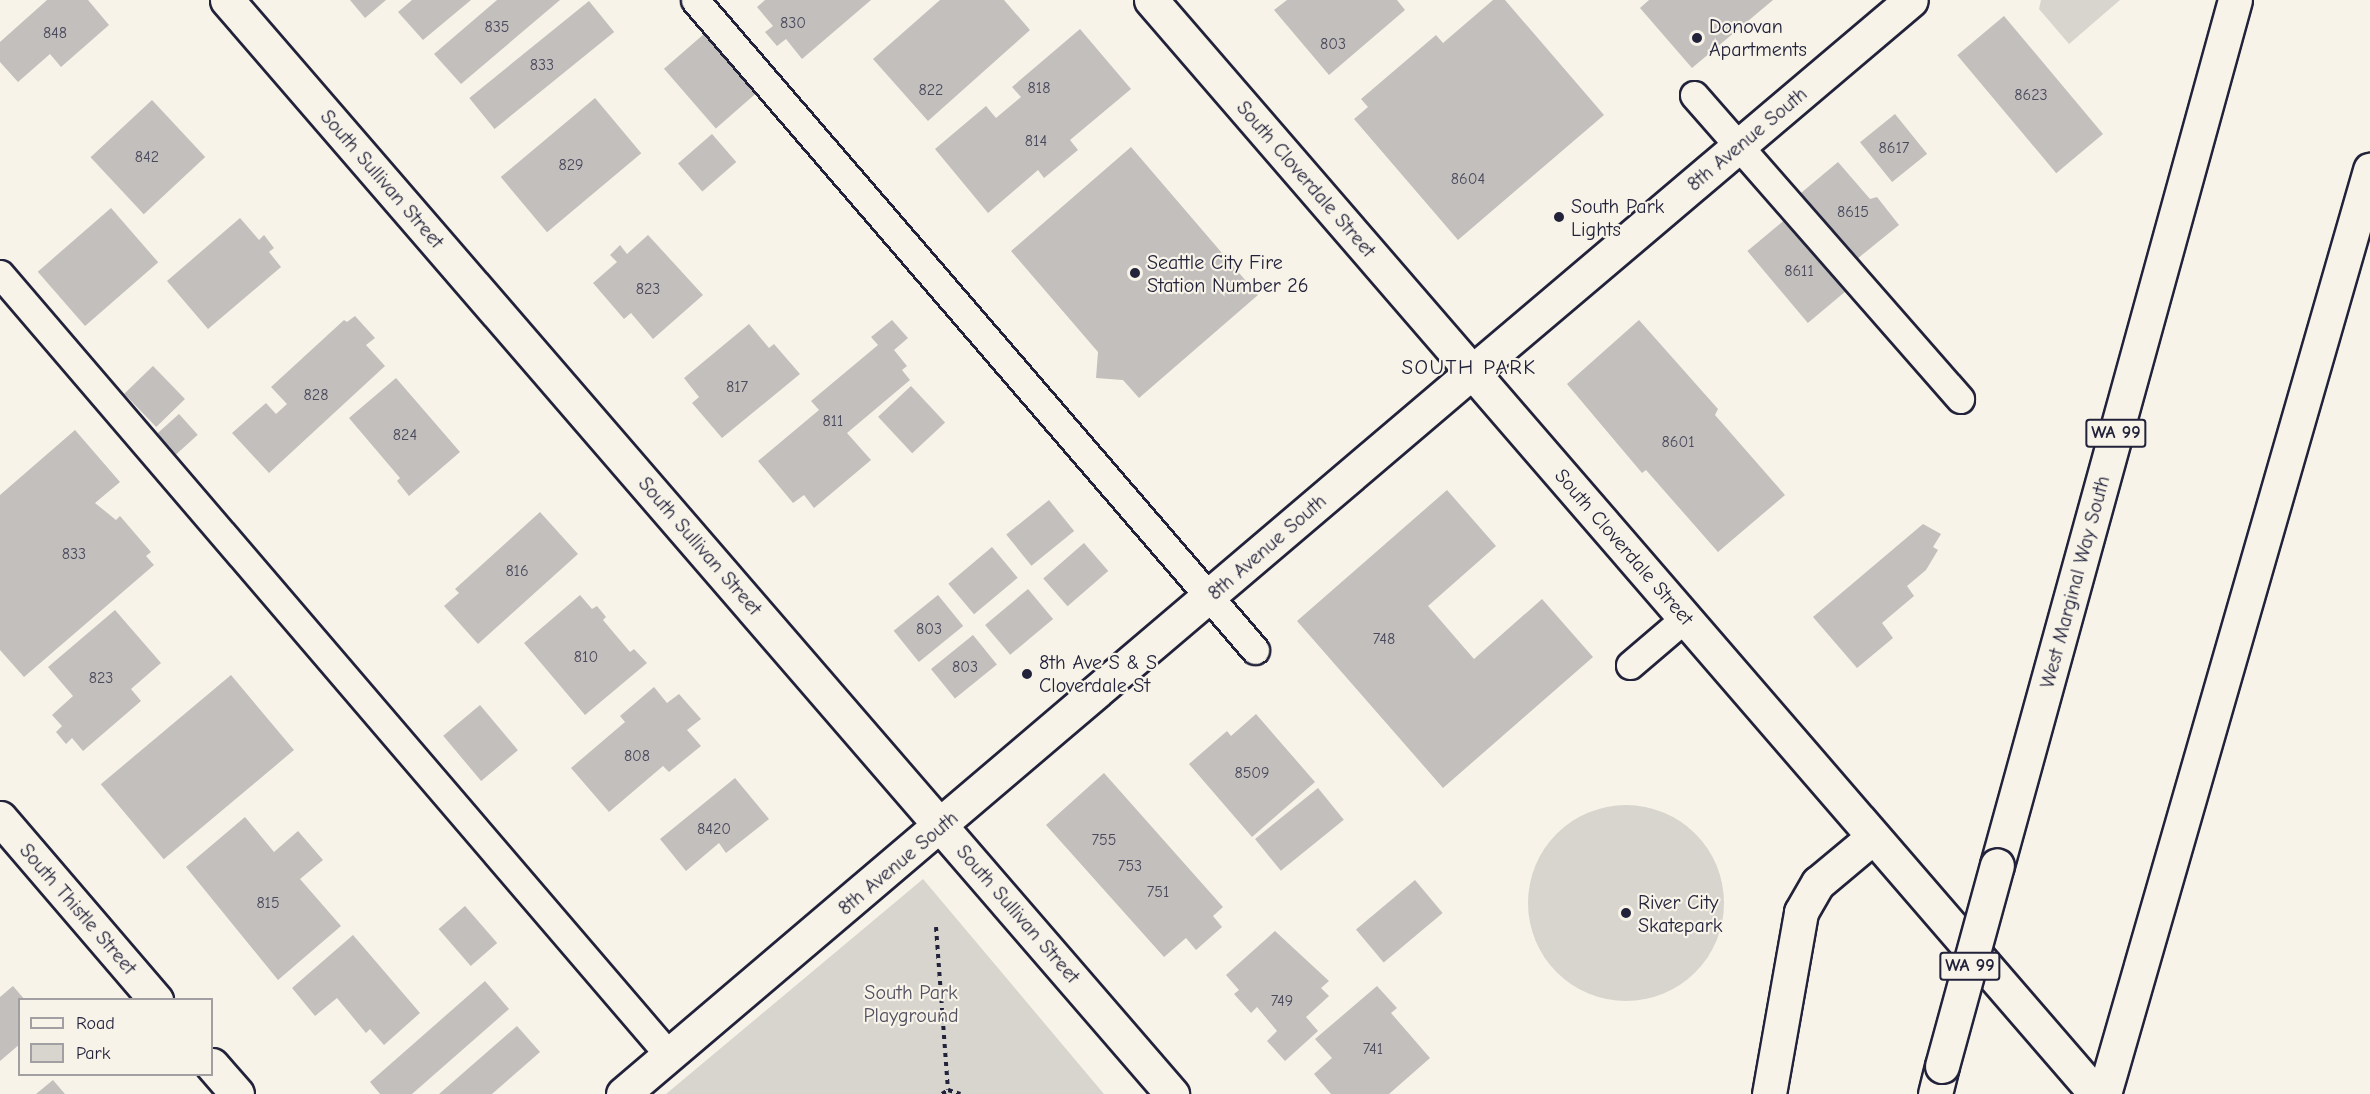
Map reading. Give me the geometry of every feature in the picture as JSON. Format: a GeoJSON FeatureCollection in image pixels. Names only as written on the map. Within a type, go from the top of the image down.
{"type":"FeatureCollection","features":[{"type":"Feature","properties":{"kind":"main road","name":"South Sullivan Street"},"geometry":{"type":"LineString","coordinates":[[227,0],[1172,1094]]}},
{"type":"Feature","properties":{"kind":"main road","name":"South Cloverdale Street"},"geometry":{"type":"LineString","coordinates":[[1151,0],[2096,1094]]}},
{"type":"Feature","properties":{"kind":"main road","name":"8th Avenue South"},"geometry":{"type":"LineString","coordinates":[[623,1094],[942,826],[1911,0]]}},
{"type":"Feature","properties":{"kind":"main road","name":"West Marginal Way South"},"geometry":{"type":"LineString","coordinates":[[1939,1080],[2235,0]]}},
{"type":"Feature","properties":{"kind":"main road"},"geometry":{"type":"LineString","coordinates":[[2104,1094],[2128,1001],[2370,170]]}},
{"type":"Feature","properties":{"kind":"main road","name":"South Thistle Street"},"geometry":{"type":"LineString","coordinates":[[0,818],[155,998]]}},
{"type":"Feature","properties":{"kind":"main road"},"geometry":{"type":"LineString","coordinates":[[1769,1094],[1801,912],[1818,883],[1873,837]]}},
{"type":"Feature","properties":{"kind":"main road"},"geometry":{"type":"LineString","coordinates":[[213,1066],[237,1094]]}},
{"type":"Feature","properties":{"kind":"lane"},"geometry":{"type":"LineString","coordinates":[[695,0],[1255,650]]}},
{"type":"Feature","properties":{"kind":"lane"},"geometry":{"type":"LineString","coordinates":[[1694,95],[1959,399]]}},
{"type":"Feature","properties":{"kind":"lane"},"geometry":{"type":"LineString","coordinates":[[0,274],[669,1055]]}},
{"type":"Feature","properties":{"kind":"lane"},"geometry":{"type":"LineString","coordinates":[[1630,665],[1685,618]]}},
{"type":"Feature","properties":{"kind":"path"},"geometry":{"type":"LineString","coordinates":[[936,927],[948,1090]]}},
{"type":"Feature","properties":{"kind":"path"},"geometry":{"type":"LineString","coordinates":[[942,1094],[948,1090]]}},
{"type":"Feature","properties":{"kind":"path"},"geometry":{"type":"LineString","coordinates":[[948,1090],[960,1094]]}},
{"type":"Feature","properties":{"kind":"green space"},"geometry":{"type":"Polygon","coordinates":[[[2041,0],[2120,0],[2069,44],[2039,9],[2041,0]]]}},
{"type":"Feature","properties":{"kind":"green space","name":"River City Skatepark"},"geometry":{"type":"Polygon","coordinates":[[[1616,805],[1636,805],[1664,812],[1681,821],[1696,833],[1708,848],[1717,865],[1724,893],[1724,913],[1717,941],[1708,958],[1696,973],[1681,985],[1664,994],[1636,1001],[1616,1001],[1588,994],[1571,985],[1556,973],[1544,958],[1535,941],[1528,913],[1528,893],[1535,865],[1544,848],[1556,833],[1571,821],[1588,812],[1616,805]]]}},
{"type":"Feature","properties":{"kind":"green space","name":"South Park Playground"},"geometry":{"type":"Polygon","coordinates":[[[923,879],[1104,1094],[666,1094],[923,879]]]}},
{"type":"Feature","properties":{"kind":"building"},"geometry":{"type":"Polygon","coordinates":[[[47,0],[88,0],[109,25],[61,67],[50,54],[18,82],[0,62],[0,42],[47,0]]]}},
{"type":"Feature","properties":{"kind":"building"},"geometry":{"type":"Polygon","coordinates":[[[350,0],[386,0],[365,18],[350,0]]]}},
{"type":"Feature","properties":{"kind":"building"},"geometry":{"type":"Polygon","coordinates":[[[412,0],[471,0],[423,40],[398,12],[412,0]]]}},
{"type":"Feature","properties":{"kind":"building"},"geometry":{"type":"Polygon","coordinates":[[[497,0],[560,0],[461,84],[434,54],[497,0]]]}},
{"type":"Feature","properties":{"kind":"building"},"geometry":{"type":"Polygon","coordinates":[[[765,0],[871,0],[802,59],[786,39],[777,46],[765,32],[773,26],[757,7],[765,0]]]}},
{"type":"Feature","properties":{"kind":"building"},"geometry":{"type":"Polygon","coordinates":[[[940,0],[1004,0],[1030,30],[928,121],[873,59],[940,0]]]}},
{"type":"Feature","properties":{"kind":"building"},"geometry":{"type":"Polygon","coordinates":[[[1287,0],[1397,0],[1405,10],[1329,75],[1274,10],[1287,0]]]}},
{"type":"Feature","properties":{"kind":"building"},"geometry":{"type":"Polygon","coordinates":[[[1493,0],[1505,0],[1604,115],[1458,240],[1354,119],[1368,107],[1361,99],[1436,35],[1443,43],[1493,0]]]}},
{"type":"Feature","properties":{"kind":"building","name":"Donovan Apartments"},"geometry":{"type":"Polygon","coordinates":[[[1649,0],[1773,0],[1692,68],[1640,8],[1649,0]]]}},
{"type":"Feature","properties":{"kind":"building"},"geometry":{"type":"Polygon","coordinates":[[[589,1],[614,32],[494,129],[469,98],[589,1]]]}},
{"type":"Feature","properties":{"kind":"building"},"geometry":{"type":"Polygon","coordinates":[[[2004,16],[2103,134],[2056,173],[1957,55],[2004,16]]]}},
{"type":"Feature","properties":{"kind":"building"},"geometry":{"type":"Polygon","coordinates":[[[1080,29],[1131,89],[1070,140],[1078,150],[1044,178],[1038,170],[988,213],[935,149],[986,106],[996,118],[1021,97],[1012,87],[1080,29]]]}},
{"type":"Feature","properties":{"kind":"building"},"geometry":{"type":"Polygon","coordinates":[[[704,34],[756,94],[716,128],[664,69],[704,34]]]}},
{"type":"Feature","properties":{"kind":"building"},"geometry":{"type":"Polygon","coordinates":[[[595,98],[641,153],[547,232],[501,177],[595,98]]]}},
{"type":"Feature","properties":{"kind":"building"},"geometry":{"type":"Polygon","coordinates":[[[152,100],[205,157],[144,214],[91,157],[152,100]]]}},
{"type":"Feature","properties":{"kind":"building"},"geometry":{"type":"Polygon","coordinates":[[[1895,114],[1927,154],[1892,182],[1860,142],[1895,114]]]}},
{"type":"Feature","properties":{"kind":"building"},"geometry":{"type":"Polygon","coordinates":[[[712,134],[736,162],[702,191],[678,164],[712,134]]]}},
{"type":"Feature","properties":{"kind":"building","name":"Seattle City Fire Station Number 26"},"geometry":{"type":"Polygon","coordinates":[[[1131,147],[1258,295],[1139,398],[1123,380],[1096,378],[1098,352],[1011,251],[1131,147]]]}},
{"type":"Feature","properties":{"kind":"building"},"geometry":{"type":"Polygon","coordinates":[[[1838,162],[1870,199],[1877,197],[1899,225],[1857,259],[1801,193],[1838,162]]]}},
{"type":"Feature","properties":{"kind":"building"},"geometry":{"type":"Polygon","coordinates":[[[111,208],[158,262],[85,326],[38,272],[111,208]]]}},
{"type":"Feature","properties":{"kind":"building"},"geometry":{"type":"Polygon","coordinates":[[[1788,217],[1848,289],[1808,323],[1747,251],[1788,217]]]}},
{"type":"Feature","properties":{"kind":"building"},"geometry":{"type":"Polygon","coordinates":[[[240,218],[259,240],[264,235],[274,248],[269,252],[281,267],[208,329],[167,281],[240,218]]]}},
{"type":"Feature","properties":{"kind":"building"},"geometry":{"type":"Polygon","coordinates":[[[648,235],[703,295],[653,339],[631,313],[624,319],[593,283],[617,262],[610,255],[620,245],[627,254],[648,235]]]}},
{"type":"Feature","properties":{"kind":"building"},"geometry":{"type":"Polygon","coordinates":[[[355,316],[375,338],[366,345],[385,366],[269,473],[232,433],[266,403],[276,414],[287,404],[271,387],[344,320],[347,322],[355,316]]]}},
{"type":"Feature","properties":{"kind":"building"},"geometry":{"type":"Polygon","coordinates":[[[892,320],[908,338],[894,350],[907,366],[902,370],[910,380],[847,433],[871,460],[814,508],[804,495],[793,503],[758,461],[819,410],[811,401],[878,345],[871,337],[892,320]]]}},
{"type":"Feature","properties":{"kind":"building"},"geometry":{"type":"Polygon","coordinates":[[[1639,320],[1718,409],[1715,415],[1785,495],[1718,552],[1646,470],[1642,473],[1567,384],[1639,320]]]}},
{"type":"Feature","properties":{"kind":"building"},"geometry":{"type":"Polygon","coordinates":[[[749,324],[769,348],[774,344],[800,374],[722,438],[692,403],[699,397],[684,378],[749,324]]]}},
{"type":"Feature","properties":{"kind":"building"},"geometry":{"type":"Polygon","coordinates":[[[153,366],[185,399],[156,427],[124,394],[153,366]]]}},
{"type":"Feature","properties":{"kind":"building"},"geometry":{"type":"Polygon","coordinates":[[[396,378],[460,452],[409,496],[397,481],[400,478],[349,418],[396,378]]]}},
{"type":"Feature","properties":{"kind":"building"},"geometry":{"type":"Polygon","coordinates":[[[911,386],[945,423],[912,453],[878,417],[911,386]]]}},
{"type":"Feature","properties":{"kind":"building"},"geometry":{"type":"Polygon","coordinates":[[[179,414],[198,435],[175,455],[157,434],[179,414]]]}},
{"type":"Feature","properties":{"kind":"building"},"geometry":{"type":"Polygon","coordinates":[[[75,430],[120,482],[95,503],[116,520],[120,516],[151,552],[146,556],[154,565],[24,677],[0,650],[0,495],[75,430]]]}},
{"type":"Feature","properties":{"kind":"building"},"geometry":{"type":"Polygon","coordinates":[[[1447,490],[1496,546],[1428,606],[1474,659],[1542,599],[1593,657],[1443,788],[1297,621],[1447,490]]]}},
{"type":"Feature","properties":{"kind":"building"},"geometry":{"type":"Polygon","coordinates":[[[1049,500],[1074,531],[1031,566],[1006,535],[1049,500]]]}},
{"type":"Feature","properties":{"kind":"building"},"geometry":{"type":"Polygon","coordinates":[[[540,512],[578,554],[478,644],[444,606],[459,593],[455,589],[540,512]]]}},
{"type":"Feature","properties":{"kind":"building"},"geometry":{"type":"Polygon","coordinates":[[[1923,524],[1941,534],[1933,547],[1938,550],[1926,570],[1907,586],[1914,596],[1882,623],[1893,638],[1857,668],[1813,617],[1923,524]]]}},
{"type":"Feature","properties":{"kind":"building"},"geometry":{"type":"Polygon","coordinates":[[[1084,543],[1108,571],[1068,606],[1043,578],[1084,543]]]}},
{"type":"Feature","properties":{"kind":"building"},"geometry":{"type":"Polygon","coordinates":[[[992,547],[1018,578],[974,614],[948,584],[992,547]]]}},
{"type":"Feature","properties":{"kind":"building"},"geometry":{"type":"Polygon","coordinates":[[[1028,589],[1053,619],[1010,655],[985,625],[1028,589]]]}},
{"type":"Feature","properties":{"kind":"building"},"geometry":{"type":"Polygon","coordinates":[[[580,595],[592,609],[597,606],[606,617],[603,620],[630,652],[634,649],[647,663],[585,715],[524,643],[580,595]]]}},
{"type":"Feature","properties":{"kind":"building"},"geometry":{"type":"Polygon","coordinates":[[[938,595],[963,626],[919,662],[894,631],[938,595]]]}},
{"type":"Feature","properties":{"kind":"building"},"geometry":{"type":"Polygon","coordinates":[[[115,610],[161,663],[131,689],[141,701],[83,751],[72,738],[66,744],[56,732],[62,726],[52,715],[73,696],[48,667],[115,610]]]}},
{"type":"Feature","properties":{"kind":"building"},"geometry":{"type":"Polygon","coordinates":[[[973,635],[997,665],[955,699],[931,669],[973,635]]]}},
{"type":"Feature","properties":{"kind":"building"},"geometry":{"type":"Polygon","coordinates":[[[231,675],[294,750],[164,859],[101,784],[231,675]]]}},
{"type":"Feature","properties":{"kind":"building"},"geometry":{"type":"Polygon","coordinates":[[[654,687],[667,703],[679,694],[701,719],[687,730],[701,746],[669,772],[663,766],[609,812],[571,768],[625,722],[620,716],[654,687]]]}},
{"type":"Feature","properties":{"kind":"building"},"geometry":{"type":"Polygon","coordinates":[[[480,705],[518,750],[481,781],[443,736],[480,705]]]}},
{"type":"Feature","properties":{"kind":"building"},"geometry":{"type":"Polygon","coordinates":[[[1256,714],[1315,782],[1252,837],[1189,764],[1227,731],[1231,736],[1256,714]]]}},
{"type":"Feature","properties":{"kind":"building"},"geometry":{"type":"Polygon","coordinates":[[[1104,773],[1223,907],[1213,916],[1222,927],[1196,950],[1186,938],[1164,957],[1046,825],[1104,773]]]}},
{"type":"Feature","properties":{"kind":"building"},"geometry":{"type":"Polygon","coordinates":[[[735,778],[769,819],[726,853],[719,843],[686,871],[660,839],[735,778]]]}},
{"type":"Feature","properties":{"kind":"building"},"geometry":{"type":"Polygon","coordinates":[[[1318,788],[1344,820],[1281,871],[1255,839],[1318,788]]]}},
{"type":"Feature","properties":{"kind":"building"},"geometry":{"type":"Polygon","coordinates":[[[245,817],[274,852],[298,831],[323,860],[300,879],[341,926],[278,980],[186,867],[245,817]]]}},
{"type":"Feature","properties":{"kind":"building"},"geometry":{"type":"Polygon","coordinates":[[[1415,880],[1443,913],[1384,962],[1356,929],[1415,880]]]}},
{"type":"Feature","properties":{"kind":"building"},"geometry":{"type":"Polygon","coordinates":[[[465,906],[497,943],[471,966],[439,929],[465,906]]]}},
{"type":"Feature","properties":{"kind":"building"},"geometry":{"type":"Polygon","coordinates":[[[1275,931],[1329,981],[1321,988],[1329,996],[1306,1017],[1318,1031],[1285,1061],[1267,1041],[1277,1031],[1257,1007],[1251,1013],[1234,994],[1239,990],[1226,975],[1275,931]]]}},
{"type":"Feature","properties":{"kind":"building"},"geometry":{"type":"Polygon","coordinates":[[[353,935],[420,1013],[384,1045],[370,1029],[366,1033],[337,998],[315,1016],[292,988],[353,935]]]}},
{"type":"Feature","properties":{"kind":"building"},"geometry":{"type":"Polygon","coordinates":[[[485,981],[509,1009],[412,1094],[380,1094],[370,1082],[485,981]]]}},
{"type":"Feature","properties":{"kind":"building"},"geometry":{"type":"Polygon","coordinates":[[[13,986],[23,998],[18,998],[18,1046],[0,1061],[0,997],[13,986]]]}},
{"type":"Feature","properties":{"kind":"building"},"geometry":{"type":"Polygon","coordinates":[[[1377,986],[1397,1008],[1391,1013],[1430,1058],[1389,1094],[1331,1094],[1314,1074],[1332,1058],[1315,1039],[1377,986]]]}},
{"type":"Feature","properties":{"kind":"building"},"geometry":{"type":"Polygon","coordinates":[[[517,1026],[540,1052],[492,1094],[439,1094],[517,1026]]]}},
{"type":"Feature","properties":{"kind":"building"},"geometry":{"type":"Polygon","coordinates":[[[53,1080],[65,1094],[36,1094],[53,1080]]]}},
{"type":"Feature","properties":{"kind":"place","name":"Donovan Apartments"},"geometry":{"type":"Point","coordinates":[1697,38]}},
{"type":"Feature","properties":{"kind":"place","name":"South Park Lights"},"geometry":{"type":"Point","coordinates":[1559,217]}},
{"type":"Feature","properties":{"kind":"place","name":"Seattle City Fire Station Number 26"},"geometry":{"type":"Point","coordinates":[1135,273]}},
{"type":"Feature","properties":{"kind":"place","name":"8th Ave S & S Cloverdale St"},"geometry":{"type":"Point","coordinates":[1027,674]}},
{"type":"Feature","properties":{"kind":"place","name":"River City Skatepark"},"geometry":{"type":"Point","coordinates":[1626,913]}},
{"type":"Feature","properties":{"kind":"district","name":"SOUTH PARK"},"geometry":{"type":"Point","coordinates":[1469,367]}}]}
